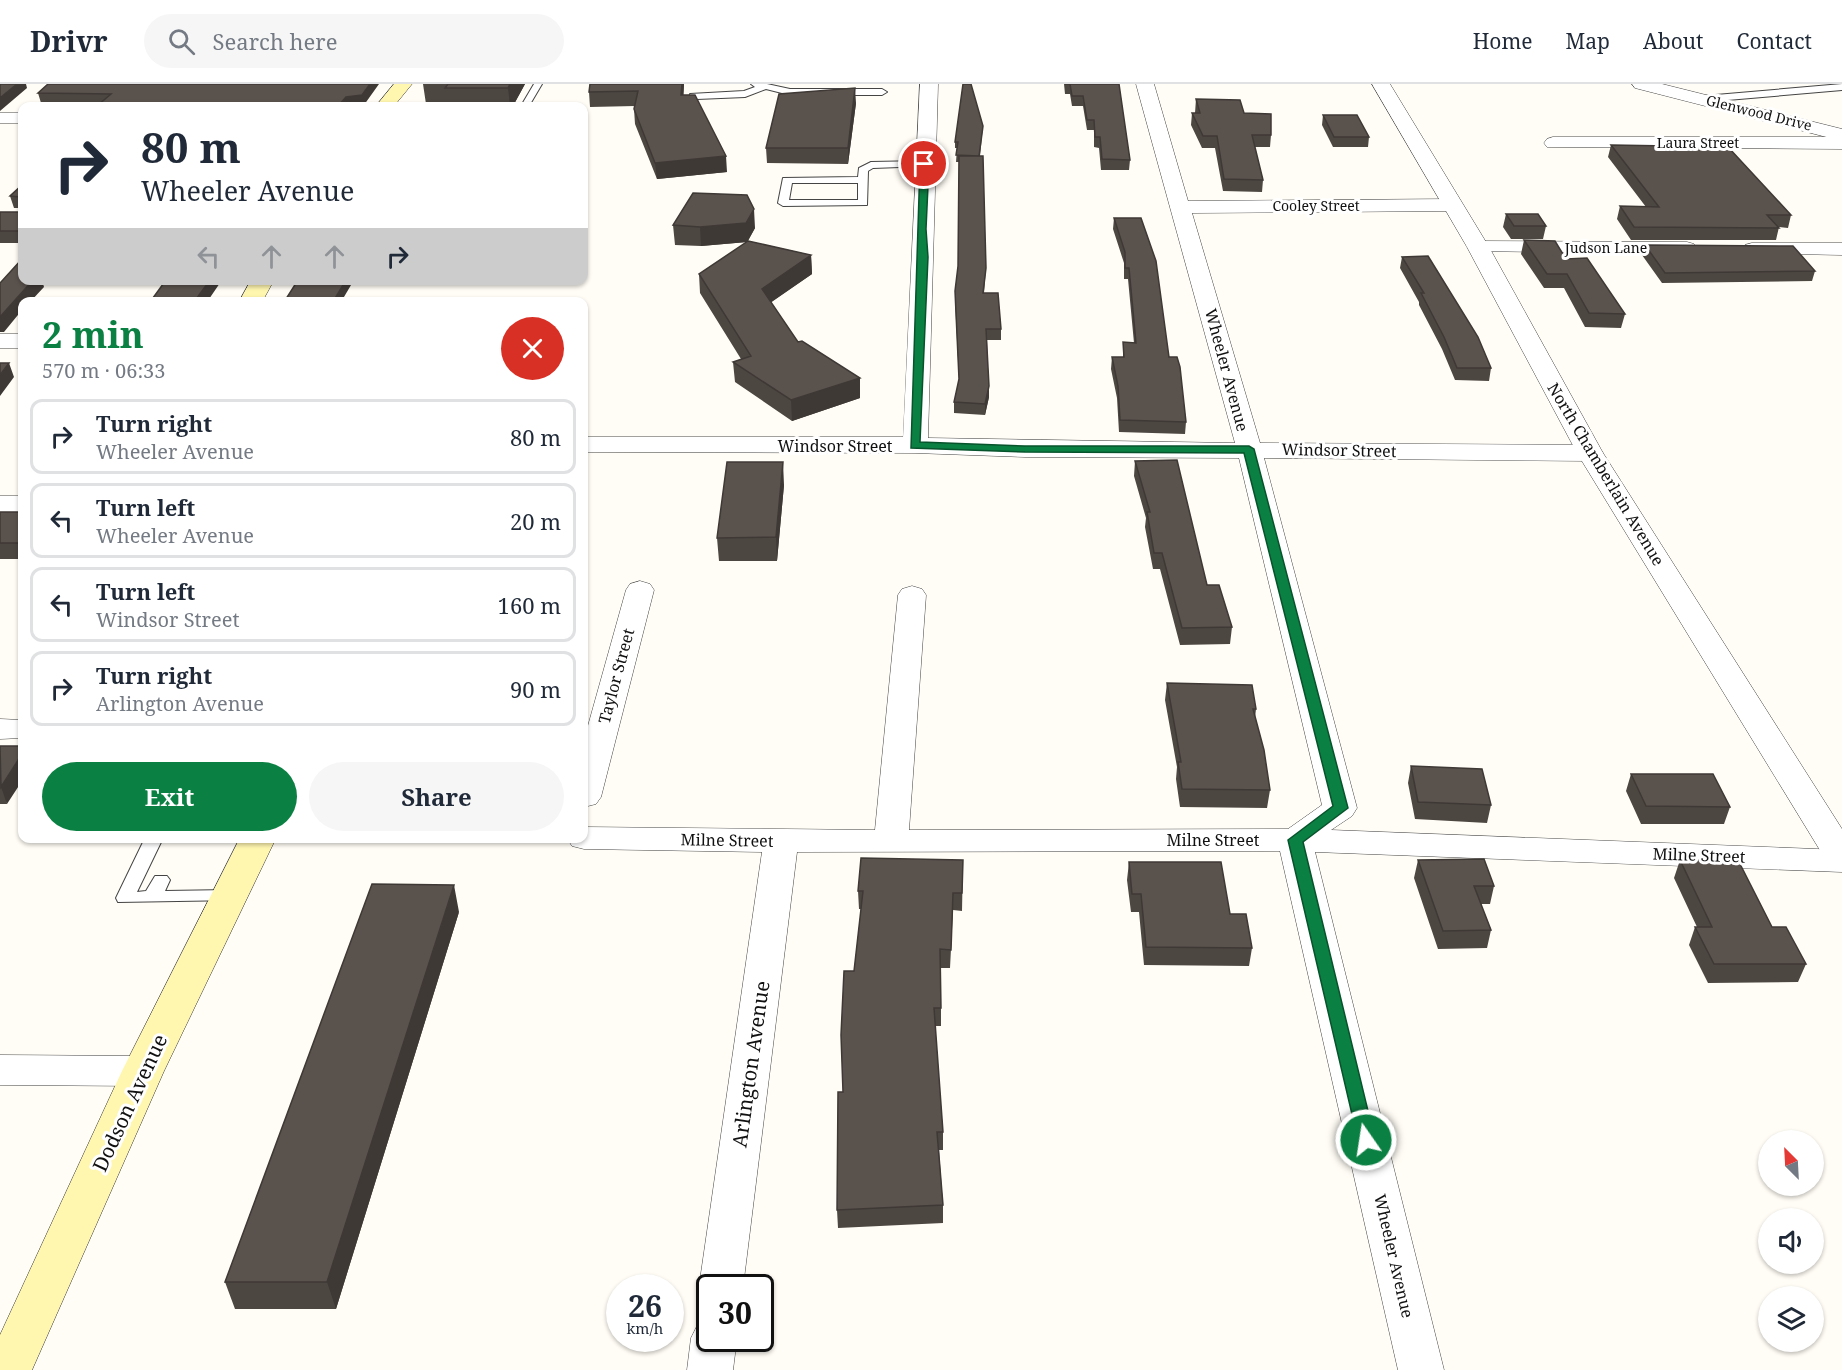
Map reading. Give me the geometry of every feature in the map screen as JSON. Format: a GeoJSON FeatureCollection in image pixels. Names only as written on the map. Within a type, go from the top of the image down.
{"type":"FeatureCollection","features":[{"type":"Feature","properties":{"kind":"main road"},"geometry":{"type":"LineString","coordinates":[[389,102],[403,84]]}},
{"type":"Feature","properties":{"kind":"main road","name":"Dodson Avenue"},"geometry":{"type":"LineString","coordinates":[[8,1370],[143,1071],[256,843]]}},
{"type":"Feature","properties":{"kind":"street"},"geometry":{"type":"LineString","coordinates":[[915,445],[924,257],[922,229],[924,164],[929,84]]}},
{"type":"Feature","properties":{"kind":"street","name":"Wheeler Avenue"},"geometry":{"type":"LineString","coordinates":[[1144,84],[1249,449],[1341,808],[1295,840],[1421,1370]]}},
{"type":"Feature","properties":{"kind":"street","name":"North Chamberlain Avenue"},"geometry":{"type":"LineString","coordinates":[[1381,84],[1478,247],[1590,453],[1842,859]]}},
{"type":"Feature","properties":{"kind":"street","name":"Glenwood Drive"},"geometry":{"type":"LineString","coordinates":[[1641,84],[1842,135]]}},
{"type":"Feature","properties":{"kind":"street"},"geometry":{"type":"LineString","coordinates":[[0,118],[18,118]]}},
{"type":"Feature","properties":{"kind":"street","name":"Laura Street"},"geometry":{"type":"LineString","coordinates":[[1553,143],[1842,143]]}},
{"type":"Feature","properties":{"kind":"street","name":"Cooley Street"},"geometry":{"type":"LineString","coordinates":[[1181,207],[1452,205]]}},
{"type":"Feature","properties":{"kind":"street","name":"Judson Lane"},"geometry":{"type":"LineString","coordinates":[[1478,247],[1713,248]]}},
{"type":"Feature","properties":{"kind":"street"},"geometry":{"type":"LineString","coordinates":[[1736,249],[1842,249]]}},
{"type":"Feature","properties":{"kind":"street"},"geometry":{"type":"LineString","coordinates":[[0,341],[18,341]]}},
{"type":"Feature","properties":{"kind":"street","name":"Windsor Street"},"geometry":{"type":"LineString","coordinates":[[588,445],[915,445],[1025,449],[1590,453]]}},
{"type":"Feature","properties":{"kind":"street"},"geometry":{"type":"LineString","coordinates":[[0,504],[18,504]]}},
{"type":"Feature","properties":{"kind":"street","name":"Taylor Street"},"geometry":{"type":"LineString","coordinates":[[588,782],[639,590]]}},
{"type":"Feature","properties":{"kind":"street"},"geometry":{"type":"LineString","coordinates":[[891,839],[912,595]]}},
{"type":"Feature","properties":{"kind":"street"},"geometry":{"type":"LineString","coordinates":[[0,729],[18,729]]}},
{"type":"Feature","properties":{"kind":"street","name":"Milne Street"},"geometry":{"type":"LineString","coordinates":[[588,838],[781,841],[1295,840],[1842,859]]}},
{"type":"Feature","properties":{"kind":"street","name":"Arlington Avenue"},"geometry":{"type":"LineString","coordinates":[[723,1274],[781,841]]}},
{"type":"Feature","properties":{"kind":"street"},"geometry":{"type":"LineString","coordinates":[[0,1070],[143,1071]]}},
{"type":"Feature","properties":{"kind":"street"},"geometry":{"type":"LineString","coordinates":[[710,1370],[712,1352]]}},
{"type":"Feature","properties":{"kind":"lane"},"geometry":{"type":"LineString","coordinates":[[527,102],[538,84]]}},
{"type":"Feature","properties":{"kind":"lane"},"geometry":{"type":"LineString","coordinates":[[692,105],[693,96],[744,94],[759,86],[790,92],[882,92]]}},
{"type":"Feature","properties":{"kind":"lane"},"geometry":{"type":"LineString","coordinates":[[1704,99],[1842,87]]}},
{"type":"Feature","properties":{"kind":"lane"},"geometry":{"type":"LineString","coordinates":[[862,180],[787,180],[783,203],[862,203],[863,170],[871,165],[924,164]]}},
{"type":"Feature","properties":{"kind":"lane"},"geometry":{"type":"LineString","coordinates":[[152,843],[125,898],[230,896]]}},
{"type":"Feature","properties":{"kind":"lane"},"geometry":{"type":"LineString","coordinates":[[153,897],[161,880]]}},
{"type":"Feature","properties":{"kind":"building"},"geometry":{"type":"Polygon","coordinates":[[[0,84],[17,84],[0,98],[0,84]]]}},
{"type":"Feature","properties":{"kind":"building"},"geometry":{"type":"Polygon","coordinates":[[[48,84],[370,84],[362,95],[346,97],[342,102],[102,102],[111,94],[38,93],[48,84]]]}},
{"type":"Feature","properties":{"kind":"building"},"geometry":{"type":"Polygon","coordinates":[[[448,84],[510,84],[508,88],[445,88],[448,84]]]}},
{"type":"Feature","properties":{"kind":"building"},"geometry":{"type":"Polygon","coordinates":[[[590,84],[682,84],[681,95],[695,95],[726,156],[655,163],[634,109],[638,91],[589,92],[590,84]]]}},
{"type":"Feature","properties":{"kind":"building"},"geometry":{"type":"Polygon","coordinates":[[[963,84],[971,84],[983,126],[979,156],[956,155],[958,142],[955,142],[963,84]]]}},
{"type":"Feature","properties":{"kind":"building"},"geometry":{"type":"Polygon","coordinates":[[[1070,84],[1119,84],[1130,160],[1102,159],[1100,137],[1095,137],[1094,120],[1087,120],[1083,96],[1072,96],[1070,84]]]}},
{"type":"Feature","properties":{"kind":"building"},"geometry":{"type":"Polygon","coordinates":[[[855,88],[848,148],[766,148],[779,94],[855,88]]]}},
{"type":"Feature","properties":{"kind":"building"},"geometry":{"type":"Polygon","coordinates":[[[1196,99],[1240,100],[1244,113],[1271,114],[1271,135],[1252,135],[1263,180],[1224,179],[1217,136],[1203,136],[1192,113],[1200,113],[1196,99]]]}},
{"type":"Feature","properties":{"kind":"building"},"geometry":{"type":"Polygon","coordinates":[[[1323,115],[1357,115],[1369,137],[1334,137],[1323,115]]]}},
{"type":"Feature","properties":{"kind":"building"},"geometry":{"type":"Polygon","coordinates":[[[1611,145],[1728,147],[1791,215],[1767,215],[1779,228],[1634,227],[1620,206],[1659,207],[1611,145]]]}},
{"type":"Feature","properties":{"kind":"building"},"geometry":{"type":"Polygon","coordinates":[[[959,156],[983,156],[986,268],[983,293],[998,293],[1001,329],[986,329],[989,386],[985,404],[954,402],[959,379],[955,291],[958,266],[959,156]]]}},
{"type":"Feature","properties":{"kind":"building"},"geometry":{"type":"Polygon","coordinates":[[[18,189],[18,197],[10,196],[18,189]]]}},
{"type":"Feature","properties":{"kind":"building"},"geometry":{"type":"Polygon","coordinates":[[[693,193],[747,195],[754,209],[746,223],[700,227],[673,225],[693,193]]]}},
{"type":"Feature","properties":{"kind":"building"},"geometry":{"type":"Polygon","coordinates":[[[0,212],[18,212],[18,231],[0,231],[0,212]]]}},
{"type":"Feature","properties":{"kind":"building"},"geometry":{"type":"Polygon","coordinates":[[[1506,214],[1538,214],[1546,226],[1514,226],[1506,214]]]}},
{"type":"Feature","properties":{"kind":"building"},"geometry":{"type":"Polygon","coordinates":[[[1114,218],[1141,218],[1156,261],[1169,357],[1177,357],[1180,367],[1186,422],[1120,420],[1118,386],[1112,357],[1124,357],[1123,342],[1136,343],[1129,268],[1125,268],[1125,252],[1114,218]]]}},
{"type":"Feature","properties":{"kind":"building"},"geometry":{"type":"Polygon","coordinates":[[[1524,240],[1555,241],[1566,259],[1587,258],[1625,314],[1589,313],[1567,274],[1547,274],[1524,240]]]}},
{"type":"Feature","properties":{"kind":"building"},"geometry":{"type":"Polygon","coordinates":[[[748,241],[811,255],[762,289],[798,342],[802,341],[860,378],[791,400],[733,362],[751,356],[699,274],[748,241]]]}},
{"type":"Feature","properties":{"kind":"building"},"geometry":{"type":"Polygon","coordinates":[[[1645,245],[1793,246],[1815,271],[1665,273],[1645,245]]]}},
{"type":"Feature","properties":{"kind":"building"},"geometry":{"type":"Polygon","coordinates":[[[1428,256],[1478,337],[1491,368],[1457,368],[1421,293],[1424,293],[1402,257],[1428,256]]]}},
{"type":"Feature","properties":{"kind":"building"},"geometry":{"type":"Polygon","coordinates":[[[18,263],[18,285],[29,285],[0,317],[0,283],[18,263]]]}},
{"type":"Feature","properties":{"kind":"building"},"geometry":{"type":"Polygon","coordinates":[[[162,285],[206,285],[198,297],[154,297],[162,285]]]}},
{"type":"Feature","properties":{"kind":"building"},"geometry":{"type":"Polygon","coordinates":[[[295,285],[343,285],[336,297],[287,297],[295,285]]]}},
{"type":"Feature","properties":{"kind":"building"},"geometry":{"type":"Polygon","coordinates":[[[0,363],[9,363],[0,375],[0,363]]]}},
{"type":"Feature","properties":{"kind":"building"},"geometry":{"type":"Polygon","coordinates":[[[1177,460],[1207,585],[1219,585],[1232,627],[1182,628],[1162,553],[1154,553],[1147,512],[1150,512],[1135,461],[1177,460]]]}},
{"type":"Feature","properties":{"kind":"building"},"geometry":{"type":"Polygon","coordinates":[[[727,462],[783,462],[776,537],[717,538],[727,462]]]}},
{"type":"Feature","properties":{"kind":"building"},"geometry":{"type":"Polygon","coordinates":[[[0,512],[18,512],[18,543],[0,543],[0,512]]]}},
{"type":"Feature","properties":{"kind":"building"},"geometry":{"type":"Polygon","coordinates":[[[1167,683],[1252,685],[1256,709],[1253,709],[1264,750],[1270,790],[1182,789],[1178,762],[1181,762],[1167,683]]]}},
{"type":"Feature","properties":{"kind":"building"},"geometry":{"type":"Polygon","coordinates":[[[0,746],[18,746],[18,760],[1,787],[0,746]]]}},
{"type":"Feature","properties":{"kind":"building"},"geometry":{"type":"Polygon","coordinates":[[[1411,766],[1482,769],[1491,805],[1418,802],[1411,766]]]}},
{"type":"Feature","properties":{"kind":"building"},"geometry":{"type":"Polygon","coordinates":[[[1631,774],[1713,774],[1730,807],[1646,806],[1631,774]]]}},
{"type":"Feature","properties":{"kind":"building"},"geometry":{"type":"Polygon","coordinates":[[[861,858],[963,860],[962,893],[953,893],[951,950],[940,949],[941,1008],[934,1008],[943,1132],[937,1132],[943,1205],[837,1210],[838,1092],[843,1092],[841,1035],[844,971],[854,971],[863,891],[858,891],[861,858]]]}},
{"type":"Feature","properties":{"kind":"building"},"geometry":{"type":"Polygon","coordinates":[[[1484,859],[1494,886],[1474,886],[1491,930],[1443,931],[1418,860],[1484,859]]]}},
{"type":"Feature","properties":{"kind":"building"},"geometry":{"type":"Polygon","coordinates":[[[1680,860],[1738,860],[1772,927],[1786,927],[1806,964],[1714,964],[1695,927],[1712,927],[1680,860]]]}},
{"type":"Feature","properties":{"kind":"building"},"geometry":{"type":"Polygon","coordinates":[[[1129,862],[1221,862],[1230,914],[1246,914],[1252,948],[1146,947],[1141,894],[1132,894],[1129,862]]]}},
{"type":"Feature","properties":{"kind":"building"},"geometry":{"type":"Polygon","coordinates":[[[372,884],[454,885],[327,1282],[225,1282],[372,884]]]}},
{"type":"Feature","properties":{"kind":"route"},"geometry":{"type":"LineString","coordinates":[[924,164],[922,229],[924,257],[915,445],[1025,449],[1249,449],[1341,808],[1295,840],[1366,1140]]}}]}
